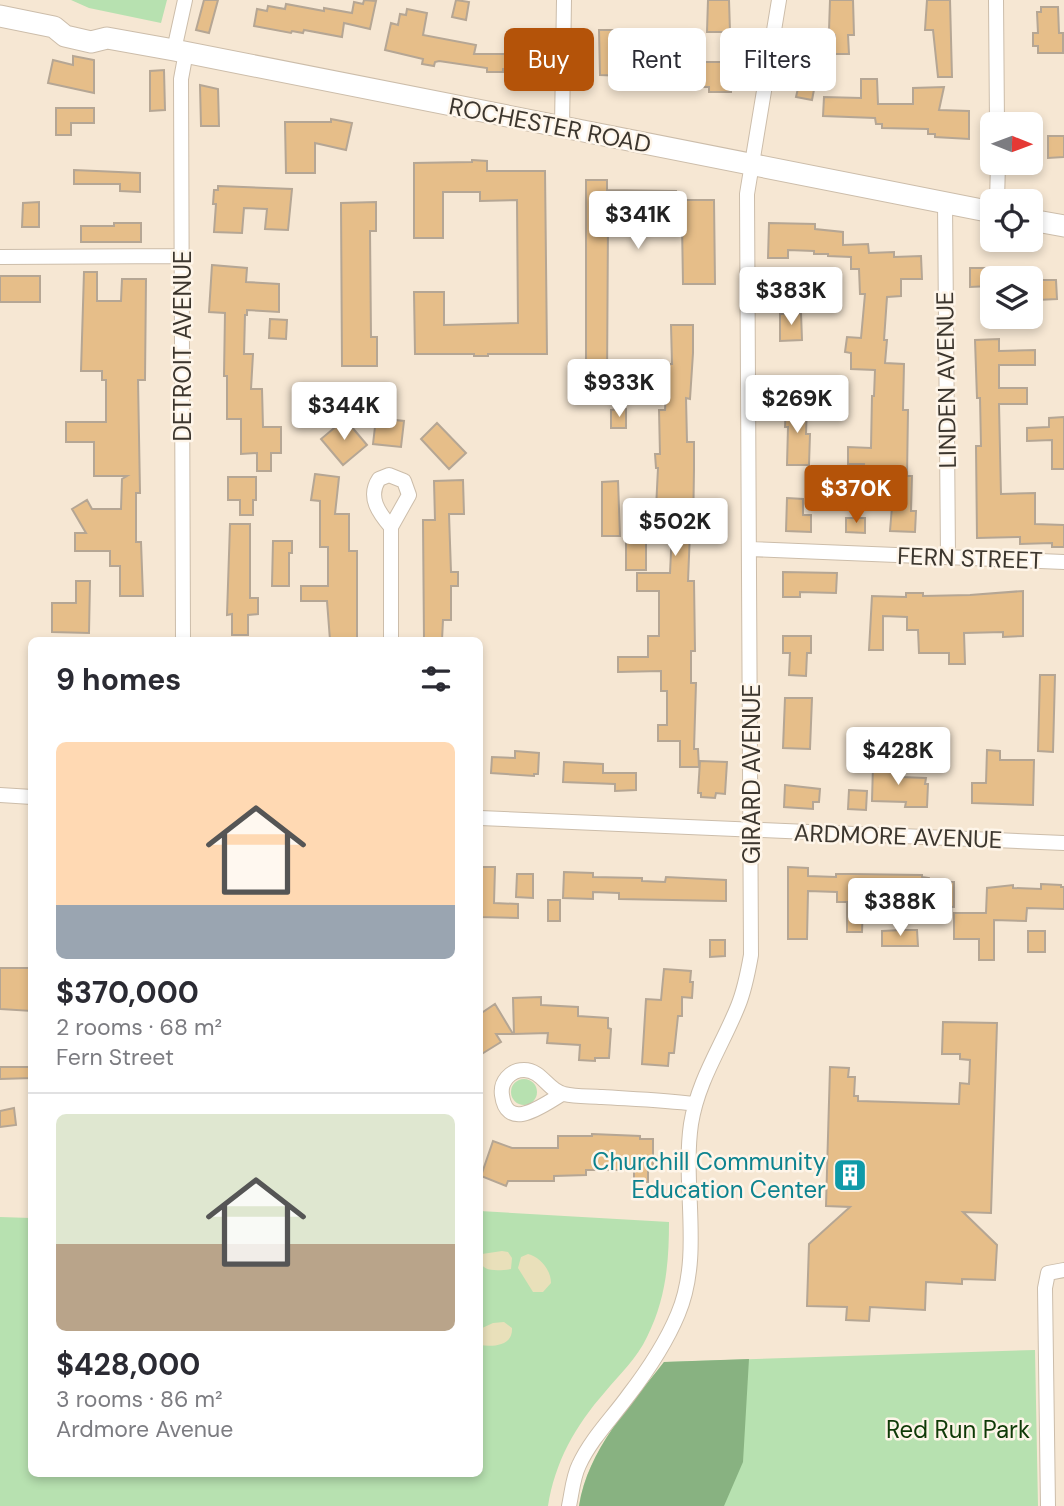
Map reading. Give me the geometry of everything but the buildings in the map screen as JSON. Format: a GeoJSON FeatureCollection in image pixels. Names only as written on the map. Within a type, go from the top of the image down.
{"type":"FeatureCollection","features":[{"type":"Feature","properties":{"kind":"main road","name":"ROCHESTER ROAD"},"geometry":{"type":"LineString","coordinates":[[0,16],[54,27],[77,24],[93,28],[107,38],[980,210]]}},
{"type":"Feature","properties":{"kind":"main road"},"geometry":{"type":"LineString","coordinates":[[1043,222],[1064,226]]}},
{"type":"Feature","properties":{"kind":"street","name":"DETROIT AVENUE"},"geometry":{"type":"LineString","coordinates":[[183,637],[180,51],[185,0]]}},
{"type":"Feature","properties":{"kind":"street"},"geometry":{"type":"LineString","coordinates":[[562,127],[564,0]]}},
{"type":"Feature","properties":{"kind":"street","name":"GIRARD AVENUE"},"geometry":{"type":"LineString","coordinates":[[569,1506],[579,1466],[594,1439],[663,1346],[679,1312],[688,1268],[689,1169],[695,1104],[705,1073],[737,1007],[747,980],[751,955],[747,194],[779,0]]}},
{"type":"Feature","properties":{"kind":"street"},"geometry":{"type":"LineString","coordinates":[[996,0],[997,112]]}},
{"type":"Feature","properties":{"kind":"street","name":"LINDEN AVENUE"},"geometry":{"type":"LineString","coordinates":[[945,203],[948,557]]}},
{"type":"Feature","properties":{"kind":"street"},"geometry":{"type":"LineString","coordinates":[[0,257],[182,256]]}},
{"type":"Feature","properties":{"kind":"street"},"geometry":{"type":"LineString","coordinates":[[391,527],[391,637]]}},
{"type":"Feature","properties":{"kind":"street","name":"FERN STREET"},"geometry":{"type":"LineString","coordinates":[[749,549],[1064,562]]}},
{"type":"Feature","properties":{"kind":"street"},"geometry":{"type":"LineString","coordinates":[[0,795],[28,797]]}},
{"type":"Feature","properties":{"kind":"street","name":"ARDMORE AVENUE"},"geometry":{"type":"LineString","coordinates":[[483,818],[1064,843]]}},
{"type":"Feature","properties":{"kind":"street"},"geometry":{"type":"LineString","coordinates":[[562,1094],[695,1104]]}},
{"type":"Feature","properties":{"kind":"street"},"geometry":{"type":"LineString","coordinates":[[1048,1506],[1045,1287],[1048,1273],[1064,1270]]}},
{"type":"Feature","properties":{"kind":"green space"},"geometry":{"type":"Polygon","coordinates":[[[71,0],[167,0],[161,23],[89,8],[71,0]]]}},
{"type":"Feature","properties":{"kind":"green space"},"geometry":{"type":"Polygon","coordinates":[[[524,1079],[533,1083],[537,1092],[533,1101],[524,1105],[515,1101],[511,1092],[515,1083],[524,1079]]]}},
{"type":"Feature","properties":{"kind":"green space"},"geometry":{"type":"Polygon","coordinates":[[[483,1211],[669,1222],[665,1280],[653,1323],[638,1352],[576,1431],[561,1460],[548,1506],[0,1506],[0,1217],[28,1218],[28,1477],[483,1477],[483,1211]]]}},
{"type":"Feature","properties":{"kind":"green space","name":"Red Run Park"},"geometry":{"type":"Polygon","coordinates":[[[1035,1350],[1038,1506],[579,1506],[591,1466],[601,1447],[664,1362],[1035,1350]]]}},
{"type":"Feature","properties":{"kind":"green space"},"geometry":{"type":"Polygon","coordinates":[[[749,1359],[743,1462],[724,1506],[579,1506],[591,1466],[601,1447],[664,1362],[749,1359]]]}},
{"type":"Feature","properties":{"kind":"sand"},"geometry":{"type":"Polygon","coordinates":[[[508,1252],[512,1258],[511,1269],[485,1268],[483,1254],[508,1252]]]}},
{"type":"Feature","properties":{"kind":"sand"},"geometry":{"type":"Polygon","coordinates":[[[528,1254],[541,1261],[549,1273],[551,1283],[543,1292],[533,1292],[518,1268],[521,1257],[528,1254]]]}},
{"type":"Feature","properties":{"kind":"sand"},"geometry":{"type":"Polygon","coordinates":[[[504,1322],[512,1328],[509,1339],[501,1344],[483,1345],[483,1328],[504,1322]]]}},
{"type":"Feature","properties":{"kind":"place","name":"Churchill Community Education Center"},"geometry":{"type":"Point","coordinates":[850,1175]}}]}
